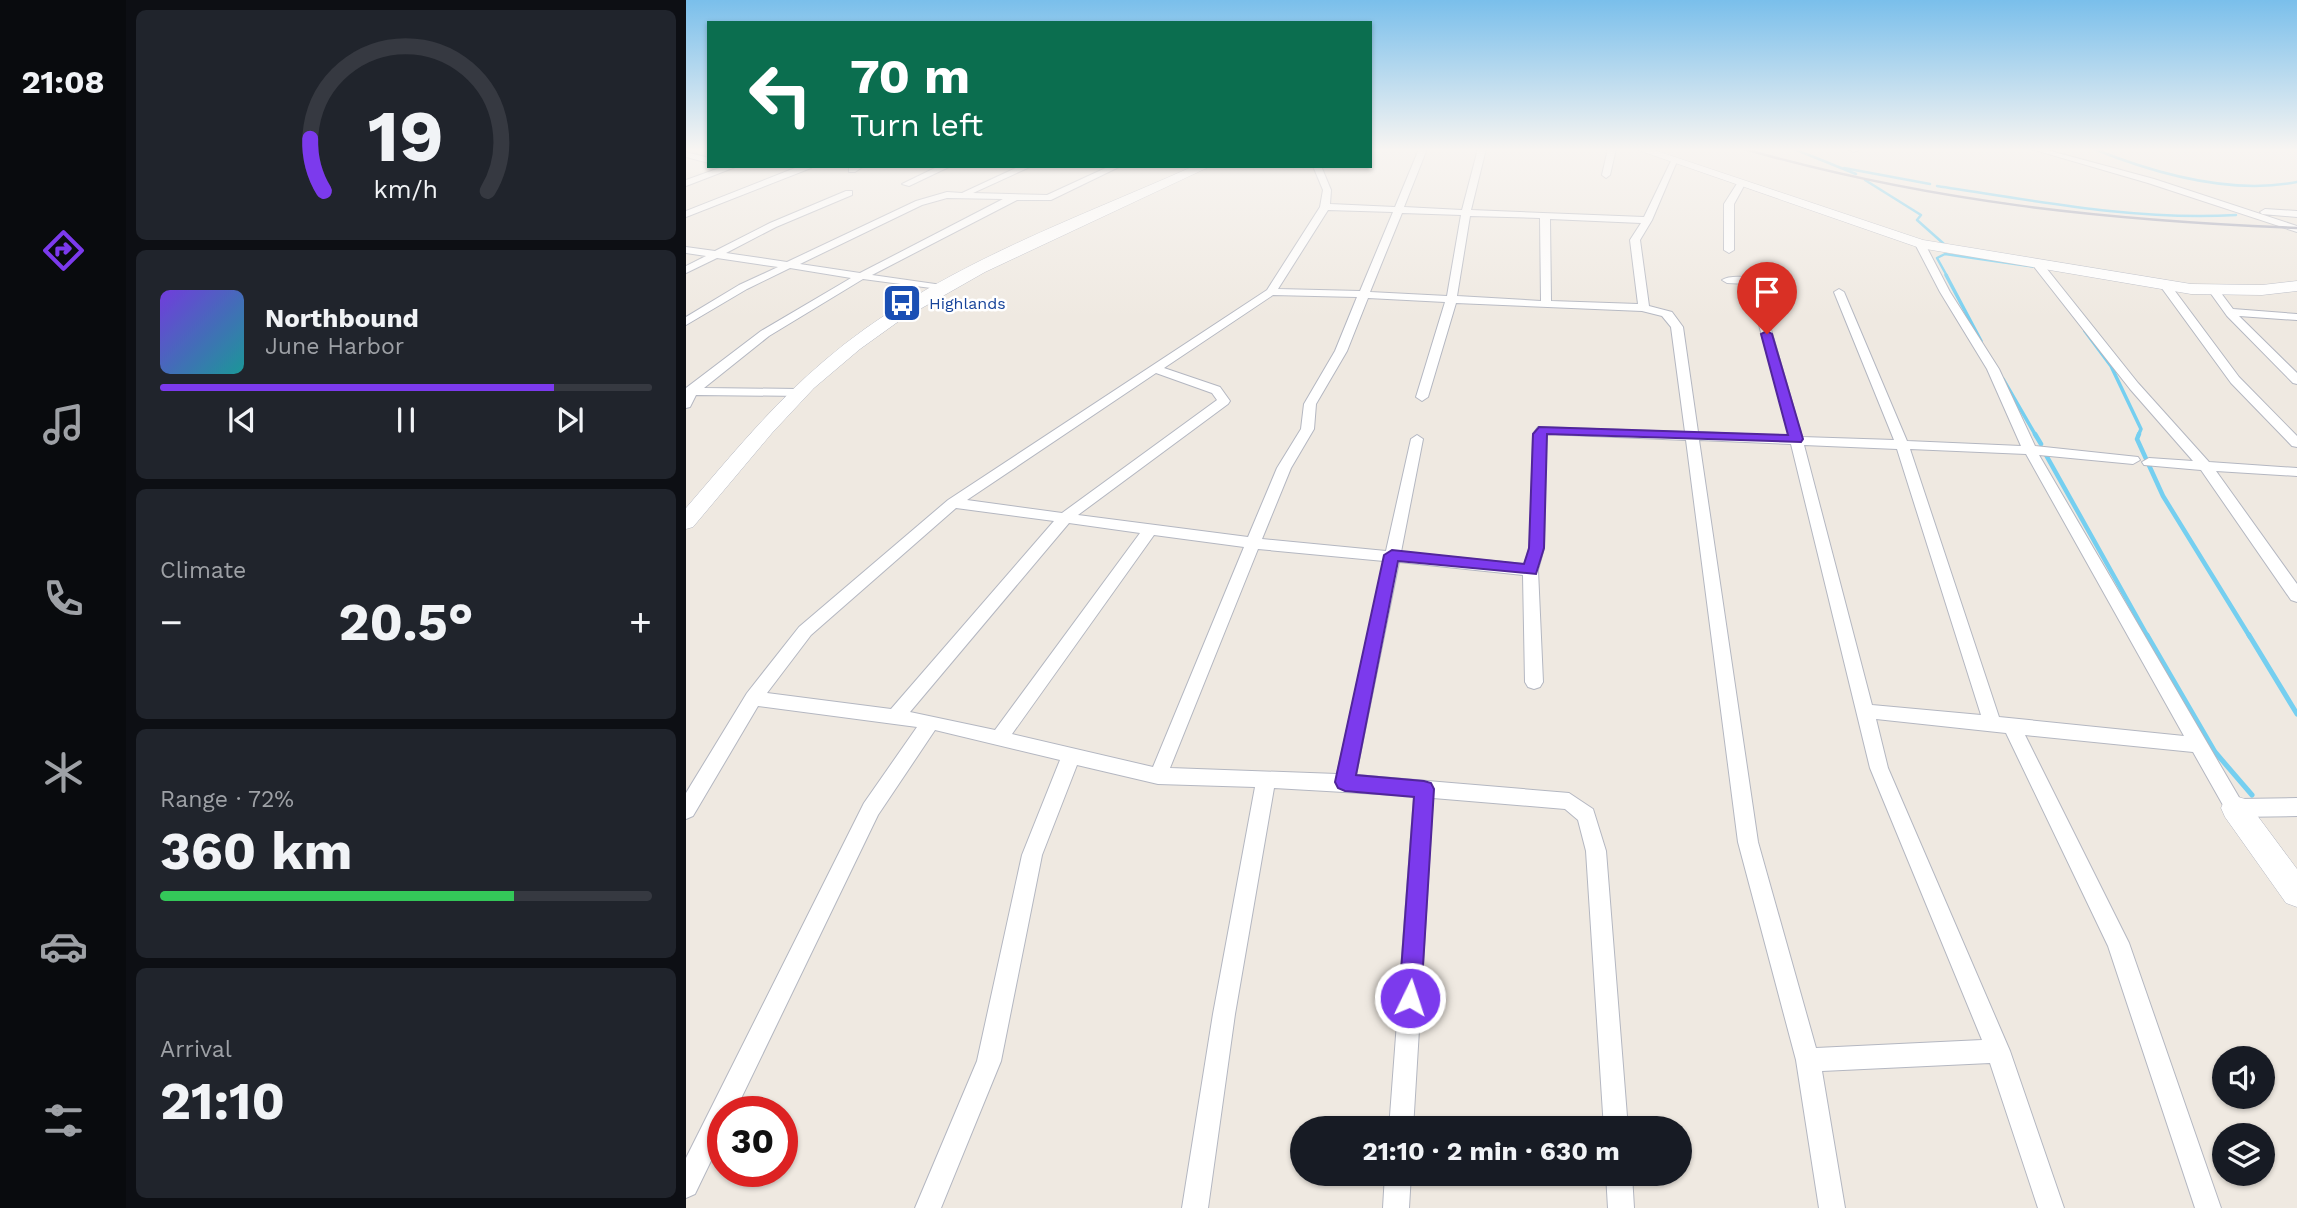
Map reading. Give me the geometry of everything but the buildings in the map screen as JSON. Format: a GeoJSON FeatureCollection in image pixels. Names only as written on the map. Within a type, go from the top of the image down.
{"type":"FeatureCollection","features":[{"type":"Feature","properties":{"kind":"street"},"geometry":{"type":"LineString","coordinates":[[686,214],[709,205]]}},
{"type":"Feature","properties":{"kind":"street"},"geometry":{"type":"LineString","coordinates":[[686,270],[822,205]]}},
{"type":"Feature","properties":{"kind":"street"},"geometry":{"type":"LineString","coordinates":[[686,322],[743,287],[914,205]]}},
{"type":"Feature","properties":{"kind":"street"},"geometry":{"type":"LineString","coordinates":[[688,395],[756,340],[860,277],[999,205]]}},
{"type":"Feature","properties":{"kind":"street"},"geometry":{"type":"LineString","coordinates":[[686,522],[799,393],[853,346],[942,288],[1117,205]]}},
{"type":"Feature","properties":{"kind":"street"},"geometry":{"type":"LineString","coordinates":[[1158,776],[1284,468],[1306,433],[1312,413],[1310,404],[1341,351],[1400,205]]}},
{"type":"Feature","properties":{"kind":"street"},"geometry":{"type":"LineString","coordinates":[[1422,397],[1452,297],[1468,205]]}},
{"type":"Feature","properties":{"kind":"street"},"geometry":{"type":"LineString","coordinates":[[1644,307],[1635,240],[1654,205]]}},
{"type":"Feature","properties":{"kind":"street"},"geometry":{"type":"LineString","coordinates":[[1729,205],[1730,250]]}},
{"type":"Feature","properties":{"kind":"street"},"geometry":{"type":"LineString","coordinates":[[1805,205],[1920,244],[2039,266],[2214,290],[2297,286]]}},
{"type":"Feature","properties":{"kind":"street"},"geometry":{"type":"LineString","coordinates":[[2227,205],[2297,229]]}},
{"type":"Feature","properties":{"kind":"street"},"geometry":{"type":"LineString","coordinates":[[686,810],[753,698],[805,631],[953,503],[1271,292],[1325,207],[1647,220]]}},
{"type":"Feature","properties":{"kind":"street"},"geometry":{"type":"LineString","coordinates":[[2253,213],[2297,214]]}},
{"type":"Feature","properties":{"kind":"street"},"geometry":{"type":"LineString","coordinates":[[1545,214],[1546,305]]}},
{"type":"Feature","properties":{"kind":"street"},"geometry":{"type":"LineString","coordinates":[[1920,244],[1945,292],[1993,369],[2030,450],[2235,808],[2297,893]]}},
{"type":"Feature","properties":{"kind":"street"},"geometry":{"type":"LineString","coordinates":[[686,250],[785,267],[942,288]]}},
{"type":"Feature","properties":{"kind":"street"},"geometry":{"type":"LineString","coordinates":[[2039,266],[2134,386],[2207,468],[2297,596]]}},
{"type":"Feature","properties":{"kind":"street"},"geometry":{"type":"LineString","coordinates":[[1727,280],[1752,281],[1796,439],[1864,711],[1887,789],[1998,1051],[2051,1208]]}},
{"type":"Feature","properties":{"kind":"street"},"geometry":{"type":"LineString","coordinates":[[2165,285],[2235,380],[2297,443]]}},
{"type":"Feature","properties":{"kind":"street"},"geometry":{"type":"LineString","coordinates":[[2214,290],[2230,312],[2297,380]]}},
{"type":"Feature","properties":{"kind":"street"},"geometry":{"type":"LineString","coordinates":[[1271,292],[1363,292],[1546,305],[1644,307],[1664,312],[1672,318],[1677,327],[1748,842],[1808,1060],[1832,1208]]}},
{"type":"Feature","properties":{"kind":"street"},"geometry":{"type":"LineString","coordinates":[[1839,292],[1902,444],[2002,725],[2118,943],[2208,1208]]}},
{"type":"Feature","properties":{"kind":"street"},"geometry":{"type":"LineString","coordinates":[[2230,312],[2297,317]]}},
{"type":"Feature","properties":{"kind":"street"},"geometry":{"type":"LineString","coordinates":[[896,716],[1067,516],[1224,401],[1216,390],[1155,369]]}},
{"type":"Feature","properties":{"kind":"street"},"geometry":{"type":"LineString","coordinates":[[688,395],[799,393]]}},
{"type":"Feature","properties":{"kind":"street"},"geometry":{"type":"LineString","coordinates":[[1534,682],[1530,570],[1537,548],[1538,449],[1539,434],[1543,430],[2030,450],[2133,460]]}},
{"type":"Feature","properties":{"kind":"street"},"geometry":{"type":"LineString","coordinates":[[1345,782],[1417,439]]}},
{"type":"Feature","properties":{"kind":"street"},"geometry":{"type":"LineString","coordinates":[[2149,462],[2297,472]]}},
{"type":"Feature","properties":{"kind":"street"},"geometry":{"type":"LineString","coordinates":[[953,503],[1067,516],[1253,543],[1530,570]]}},
{"type":"Feature","properties":{"kind":"street"},"geometry":{"type":"LineString","coordinates":[[999,738],[1151,528]]}},
{"type":"Feature","properties":{"kind":"street"},"geometry":{"type":"LineString","coordinates":[[753,698],[931,722],[1158,776],[1345,782],[1569,801],[1586,815],[1596,850],[1615,1116]]}},
{"type":"Feature","properties":{"kind":"street"},"geometry":{"type":"LineString","coordinates":[[1864,711],[2201,745]]}},
{"type":"Feature","properties":{"kind":"street"},"geometry":{"type":"LineString","coordinates":[[686,1185],[871,809],[931,722]]}},
{"type":"Feature","properties":{"kind":"street"},"geometry":{"type":"LineString","coordinates":[[928,1208],[989,1061],[1032,855],[1072,754]]}},
{"type":"Feature","properties":{"kind":"street"},"geometry":{"type":"LineString","coordinates":[[1195,1208],[1224,1014],[1266,780]]}},
{"type":"Feature","properties":{"kind":"street"},"geometry":{"type":"LineString","coordinates":[[1402,1116],[1424,789]]}},
{"type":"Feature","properties":{"kind":"street"},"geometry":{"type":"LineString","coordinates":[[2235,808],[2297,807]]}},
{"type":"Feature","properties":{"kind":"street"},"geometry":{"type":"LineString","coordinates":[[1808,1060],[1998,1051]]}},
{"type":"Feature","properties":{"kind":"street"},"geometry":{"type":"LineString","coordinates":[[1396,1208],[1397,1186]]}},
{"type":"Feature","properties":{"kind":"street"},"geometry":{"type":"LineString","coordinates":[[1620,1186],[1621,1208]]}},
{"type":"Feature","properties":{"kind":"waterway"},"geometry":{"type":"LineString","coordinates":[[1906,205],[1921,215],[1917,220],[1944,244]]}},
{"type":"Feature","properties":{"kind":"waterway"},"geometry":{"type":"LineString","coordinates":[[2069,205],[2161,215],[2236,215]]}},
{"type":"Feature","properties":{"kind":"waterway"},"geometry":{"type":"LineString","coordinates":[[1947,276],[1937,258],[1945,254],[2035,267]]}},
{"type":"Feature","properties":{"kind":"waterway"},"geometry":{"type":"LineString","coordinates":[[1946,275],[1981,341]]}},
{"type":"Feature","properties":{"kind":"waterway"},"geometry":{"type":"LineString","coordinates":[[2085,331],[2111,366],[2141,429],[2138,436]]}},
{"type":"Feature","properties":{"kind":"waterway"},"geometry":{"type":"LineString","coordinates":[[2003,379],[2036,436]]}},
{"type":"Feature","properties":{"kind":"waterway"},"geometry":{"type":"LineString","coordinates":[[2035,434],[2041,444]]}},
{"type":"Feature","properties":{"kind":"waterway"},"geometry":{"type":"LineString","coordinates":[[2139,434],[2137,439],[2163,496],[2250,637]]}},
{"type":"Feature","properties":{"kind":"waterway"},"geometry":{"type":"LineString","coordinates":[[2046,455],[2148,637]]}},
{"type":"Feature","properties":{"kind":"waterway"},"geometry":{"type":"LineString","coordinates":[[2147,635],[2215,752],[2252,795]]}},
{"type":"Feature","properties":{"kind":"waterway"},"geometry":{"type":"LineString","coordinates":[[2249,635],[2297,714]]}},
{"type":"Feature","properties":{"kind":"railway"},"geometry":{"type":"LineString","coordinates":[[2021,205],[2156,220],[2297,228]]}},
{"type":"Feature","properties":{"kind":"place","name":"Highlands"},"geometry":{"type":"Point","coordinates":[902,303]}},
{"type":"Feature","properties":{"kind":"route"},"geometry":{"type":"LineString","coordinates":[[1410,998],[1424,789],[1345,782],[1392,555],[1530,570],[1537,548],[1538,449],[1539,434],[1543,430],[1796,439],[1767,334]]}}]}
